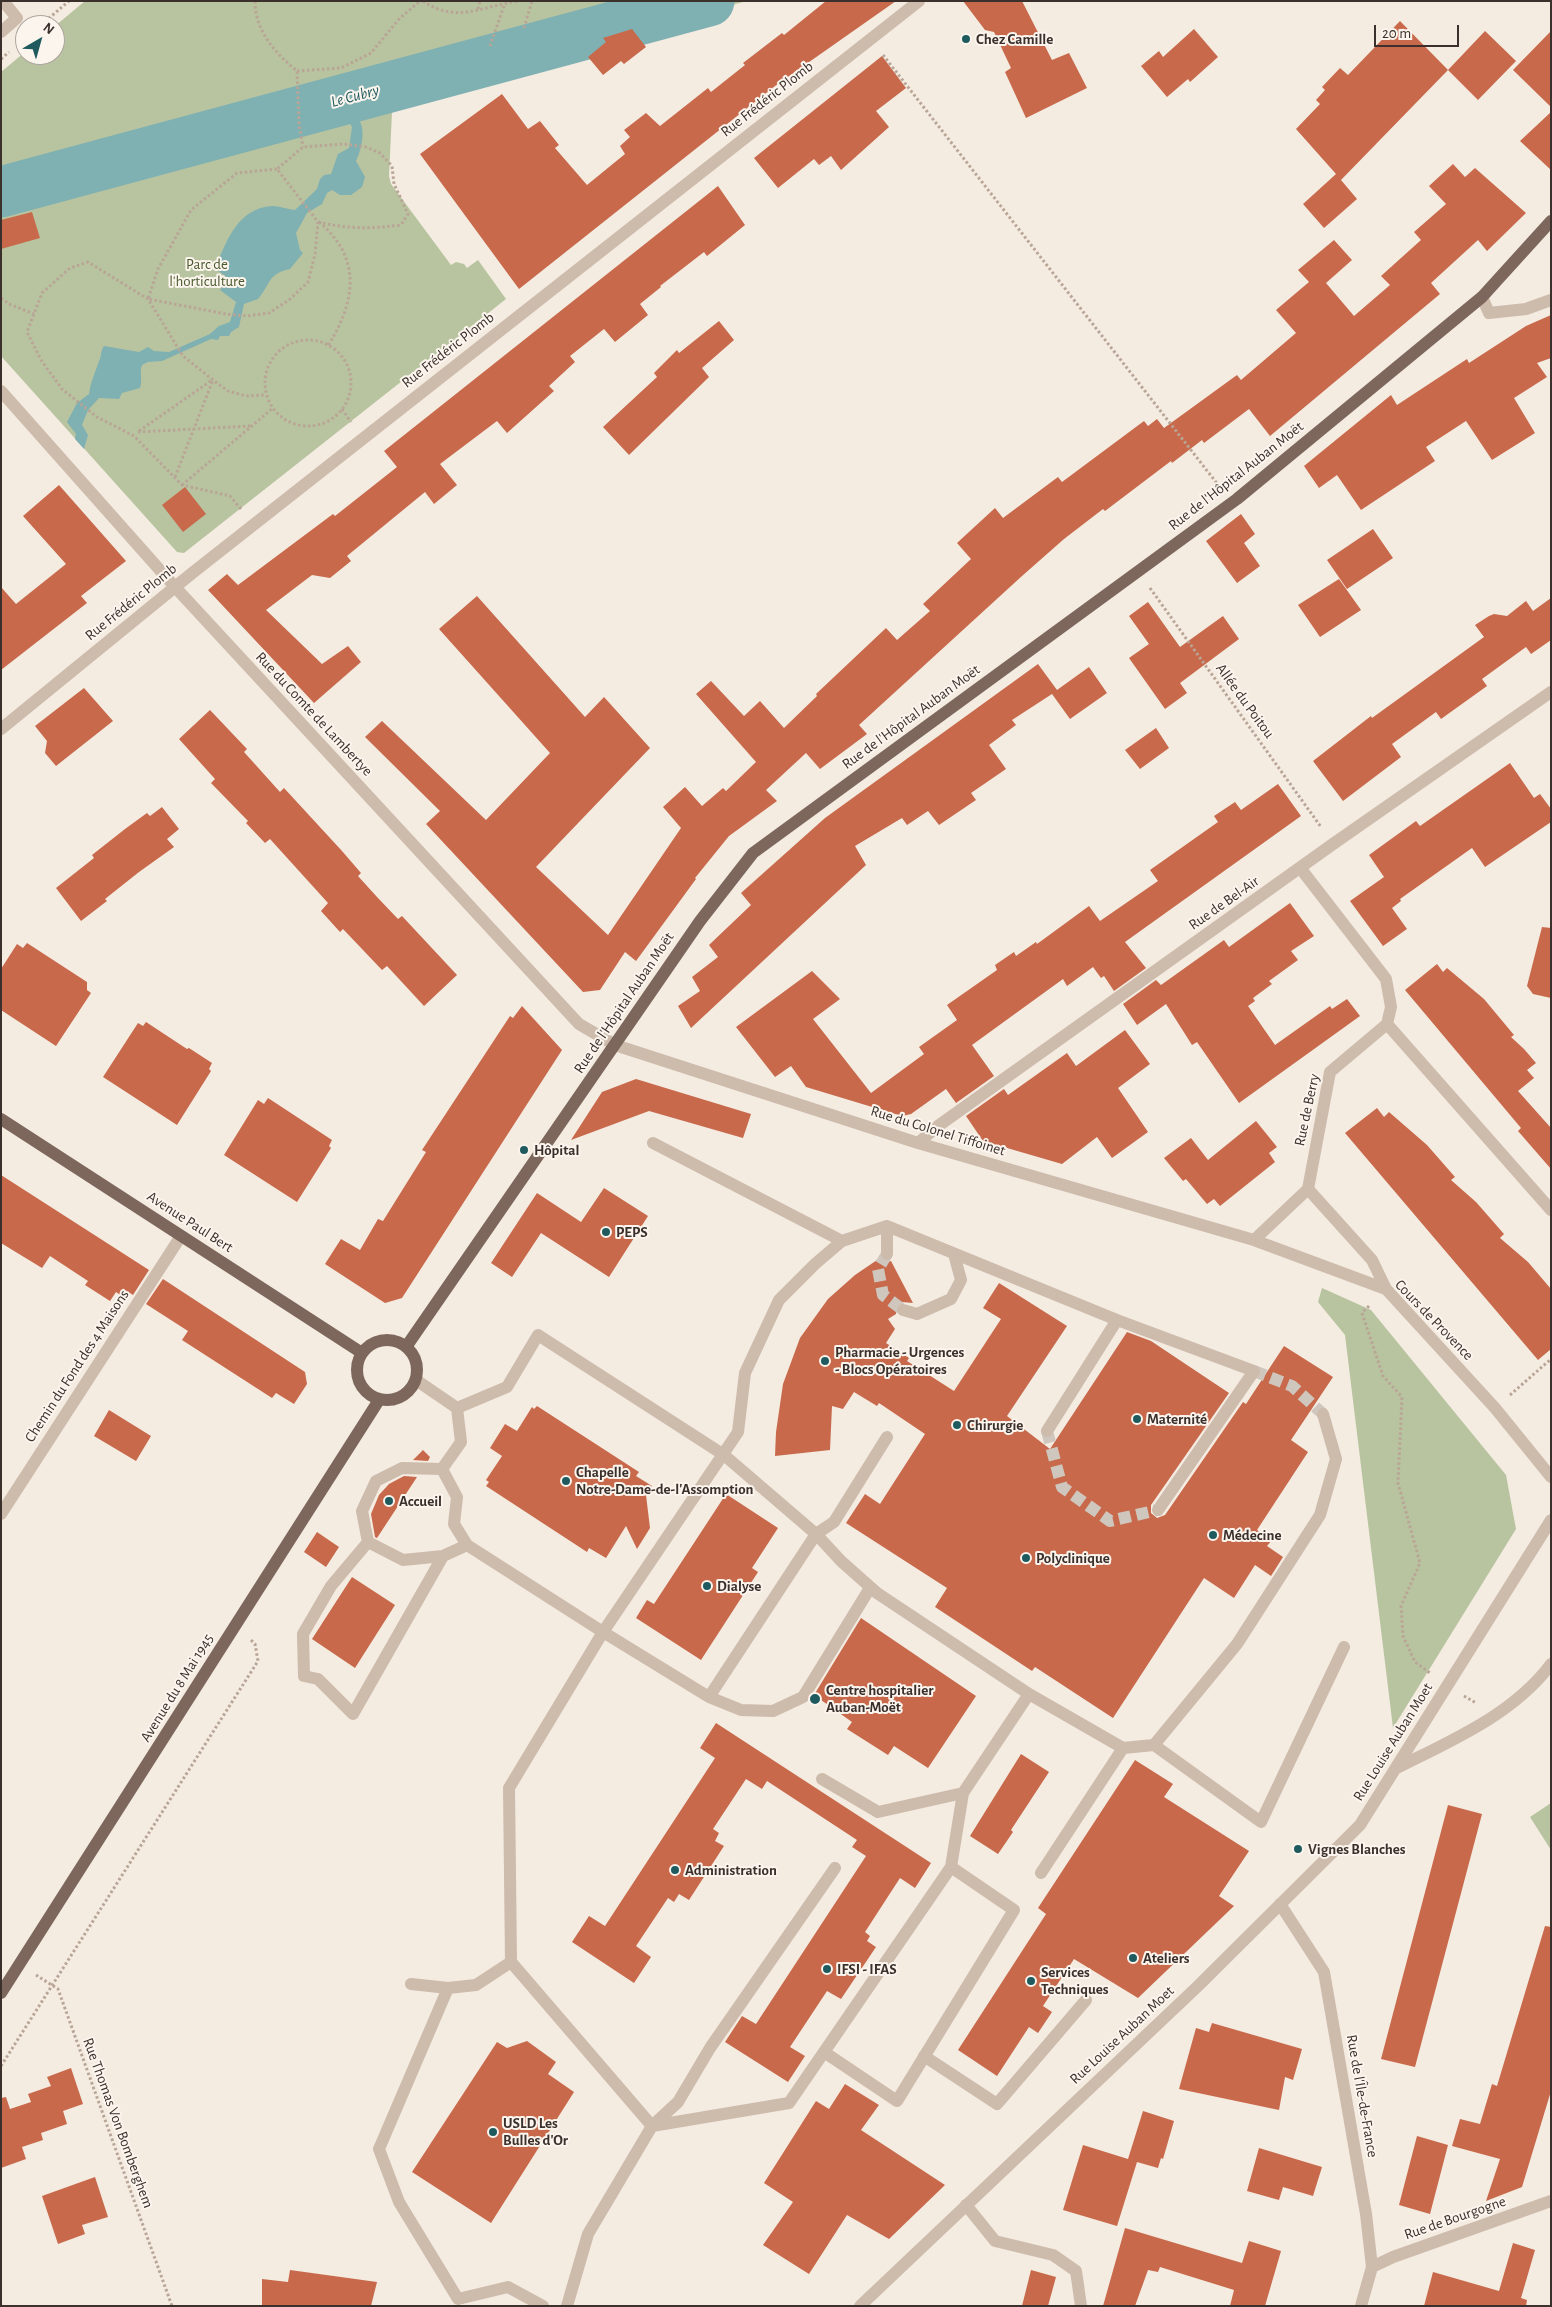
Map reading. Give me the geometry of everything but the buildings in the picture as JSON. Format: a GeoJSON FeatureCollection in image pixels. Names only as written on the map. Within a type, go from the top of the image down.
{"type":"FeatureCollection","features":[{"type":"Feature","properties":{"kind":"main road","name":"Rue de l'Hôpital Auban Moët"},"geometry":{"type":"LineString","coordinates":[[406,1347],[700,921],[753,853],[1232,503],[1482,298],[1551,221]]}},
{"type":"Feature","properties":{"kind":"main road","name":"Avenue Paul Bert"},"geometry":{"type":"LineString","coordinates":[[1,1119],[362,1353]]}},
{"type":"Feature","properties":{"kind":"main road"},"geometry":{"type":"LineString","coordinates":[[384,1340],[397,1341],[406,1347],[414,1356],[417,1367],[416,1380],[411,1389],[401,1397],[391,1400],[379,1400],[368,1394],[360,1384],[357,1374],[357,1363],[362,1353],[374,1342],[384,1340]]}},
{"type":"Feature","properties":{"kind":"main road","name":"Avenue du 8 Mai 1945"},"geometry":{"type":"LineString","coordinates":[[1,1993],[20,1966],[379,1400]]}},
{"type":"Feature","properties":{"kind":"street"},"geometry":{"type":"LineString","coordinates":[[1,32],[17,18],[3,1]]}},
{"type":"Feature","properties":{"kind":"street","name":"Rue Frédéric Plomb"},"geometry":{"type":"LineString","coordinates":[[1,729],[175,587],[919,1]]}},
{"type":"Feature","properties":{"kind":"street"},"geometry":{"type":"LineString","coordinates":[[1482,298],[1489,313],[1526,309],[1551,300]]}},
{"type":"Feature","properties":{"kind":"street","name":"Rue du Comte de Lambertye"},"geometry":{"type":"LineString","coordinates":[[1,391],[175,587],[579,1024],[615,1045]]}},
{"type":"Feature","properties":{"kind":"street","name":"Rue de Bel-Air"},"geometry":{"type":"LineString","coordinates":[[918,1143],[938,1126],[1333,844],[1551,692]]}},
{"type":"Feature","properties":{"kind":"street"},"geometry":{"type":"LineString","coordinates":[[1301,868],[1386,979],[1391,1007],[1387,1024],[1551,1210]]}},
{"type":"Feature","properties":{"kind":"street","name":"Rue de Berry"},"geometry":{"type":"LineString","coordinates":[[1308,1189],[1330,1072],[1387,1024]]}},
{"type":"Feature","properties":{"kind":"street","name":"Rue du Colonel Tiffoinet"},"geometry":{"type":"LineString","coordinates":[[615,1045],[918,1143],[1254,1240]]}},
{"type":"Feature","properties":{"kind":"street"},"geometry":{"type":"LineString","coordinates":[[653,1144],[842,1241]]}},
{"type":"Feature","properties":{"kind":"street"},"geometry":{"type":"LineString","coordinates":[[1254,1240],[1308,1189],[1372,1260],[1386,1289]]}},
{"type":"Feature","properties":{"kind":"street"},"geometry":{"type":"LineString","coordinates":[[887,1226],[887,1254]]}},
{"type":"Feature","properties":{"kind":"street"},"geometry":{"type":"LineString","coordinates":[[652,2126],[512,1962],[509,1788],[603,1632],[738,1432],[745,1373],[779,1300],[815,1264],[842,1241],[887,1226],[1117,1320],[1254,1372],[1158,1510]]}},
{"type":"Feature","properties":{"kind":"street","name":"Chemin du Fond des 4 Maisons"},"geometry":{"type":"LineString","coordinates":[[1,1514],[181,1236]]}},
{"type":"Feature","properties":{"kind":"street","name":"Cours de Provence"},"geometry":{"type":"LineString","coordinates":[[1254,1240],[1386,1289],[1495,1408],[1551,1477]]}},
{"type":"Feature","properties":{"kind":"street"},"geometry":{"type":"LineString","coordinates":[[903,1310],[917,1314],[951,1299],[961,1280],[954,1254]]}},
{"type":"Feature","properties":{"kind":"street"},"geometry":{"type":"LineString","coordinates":[[1047,1432],[1117,1320]]}},
{"type":"Feature","properties":{"kind":"street"},"geometry":{"type":"LineString","coordinates":[[457,1408],[507,1387],[538,1335],[724,1455],[816,1534],[840,1561],[870,1588],[1029,1694],[1123,1748],[1154,1745],[1261,1822],[1344,1647]]}},
{"type":"Feature","properties":{"kind":"street"},"geometry":{"type":"LineString","coordinates":[[416,1380],[457,1408],[461,1442],[442,1469]]}},
{"type":"Feature","properties":{"kind":"street"},"geometry":{"type":"LineString","coordinates":[[1154,1745],[1237,1644],[1320,1515],[1336,1459],[1322,1414]]}},
{"type":"Feature","properties":{"kind":"street"},"geometry":{"type":"LineString","coordinates":[[709,1697],[816,1534],[834,1522],[887,1437]]}},
{"type":"Feature","properties":{"kind":"street"},"geometry":{"type":"LineString","coordinates":[[368,1542],[362,1511],[376,1482],[402,1468],[442,1469]]}},
{"type":"Feature","properties":{"kind":"street"},"geometry":{"type":"LineString","coordinates":[[442,1469],[457,1497],[454,1524],[467,1545],[709,1697],[741,1710],[773,1711],[803,1697],[870,1588]]}},
{"type":"Feature","properties":{"kind":"street","name":"Rue Louise Auban Moet"},"geometry":{"type":"LineString","coordinates":[[860,2306],[1198,1986],[1360,1825],[1551,1520]]}},
{"type":"Feature","properties":{"kind":"street"},"geometry":{"type":"LineString","coordinates":[[368,1542],[403,1560],[443,1556],[467,1545]]}},
{"type":"Feature","properties":{"kind":"street"},"geometry":{"type":"LineString","coordinates":[[368,1542],[331,1586],[303,1634],[304,1676],[318,1679],[353,1714],[443,1556]]}},
{"type":"Feature","properties":{"kind":"street"},"geometry":{"type":"LineString","coordinates":[[1395,1769],[1486,1722],[1540,1678],[1551,1664]]}},
{"type":"Feature","properties":{"kind":"street"},"geometry":{"type":"LineString","coordinates":[[652,2126],[789,2103],[951,1867],[964,1793],[1029,1694]]}},
{"type":"Feature","properties":{"kind":"street"},"geometry":{"type":"LineString","coordinates":[[1041,1873],[1123,1748]]}},
{"type":"Feature","properties":{"kind":"street"},"geometry":{"type":"LineString","coordinates":[[822,1779],[878,1812],[964,1793]]}},
{"type":"Feature","properties":{"kind":"street"},"geometry":{"type":"LineString","coordinates":[[824,2052],[897,2101],[1014,1910],[951,1867]]}},
{"type":"Feature","properties":{"kind":"street"},"geometry":{"type":"LineString","coordinates":[[566,2306],[588,2234],[652,2126],[678,2102],[710,2048],[835,1868]]}},
{"type":"Feature","properties":{"kind":"street","name":"Rue de l'Île-de-France"},"geometry":{"type":"LineString","coordinates":[[1280,1904],[1324,1972],[1366,2214],[1372,2267],[1361,2306]]}},
{"type":"Feature","properties":{"kind":"street"},"geometry":{"type":"LineString","coordinates":[[411,1984],[448,1988],[476,1985],[512,1962]]}},
{"type":"Feature","properties":{"kind":"street"},"geometry":{"type":"LineString","coordinates":[[448,1988],[379,2149],[399,2202],[458,2300],[508,2287],[543,2306]]}},
{"type":"Feature","properties":{"kind":"street"},"geometry":{"type":"LineString","coordinates":[[924,2056],[997,2104],[1086,2000]]}},
{"type":"Feature","properties":{"kind":"street","name":"Rue de Bourgogne"},"geometry":{"type":"LineString","coordinates":[[1372,2267],[1393,2257],[1551,2201]]}},
{"type":"Feature","properties":{"kind":"street"},"geometry":{"type":"LineString","coordinates":[[966,2205],[995,2241],[1053,2255],[1076,2271],[1082,2306]]}},
{"type":"Feature","properties":{"kind":"path"},"geometry":{"type":"LineString","coordinates":[[53,15],[69,1]]}},
{"type":"Feature","properties":{"kind":"path"},"geometry":{"type":"LineString","coordinates":[[255,1],[258,27],[278,55],[296,71],[299,123],[303,147]]}},
{"type":"Feature","properties":{"kind":"path"},"geometry":{"type":"LineString","coordinates":[[296,71],[341,68],[371,53],[399,19],[422,1],[435,9],[449,14],[464,13],[519,1]]}},
{"type":"Feature","properties":{"kind":"path"},"geometry":{"type":"LineString","coordinates":[[478,9],[480,1]]}},
{"type":"Feature","properties":{"kind":"path"},"geometry":{"type":"LineString","coordinates":[[524,28],[532,1]]}},
{"type":"Feature","properties":{"kind":"path"},"geometry":{"type":"LineString","coordinates":[[490,46],[505,3]]}},
{"type":"Feature","properties":{"kind":"path"},"geometry":{"type":"LineString","coordinates":[[870,39],[1232,503]]}},
{"type":"Feature","properties":{"kind":"path"},"geometry":{"type":"LineString","coordinates":[[266,394],[246,396],[228,391],[212,380],[183,356],[148,299],[158,269],[191,210],[237,173],[277,169],[303,147],[344,144],[366,147],[380,154],[392,166],[394,184],[408,214],[401,224],[376,228],[345,228],[318,222]]}},
{"type":"Feature","properties":{"kind":"path"},"geometry":{"type":"LineString","coordinates":[[277,169],[300,201],[318,222],[332,233],[340,244],[349,270],[350,284],[346,313],[328,346]]}},
{"type":"Feature","properties":{"kind":"path"},"geometry":{"type":"LineString","coordinates":[[241,508],[230,496],[182,485],[134,436],[97,417],[62,389],[40,360],[27,332],[42,293],[70,268],[88,262],[148,299],[226,314],[247,316],[269,313],[289,300],[308,282],[315,254],[318,222]]}},
{"type":"Feature","properties":{"kind":"path"},"geometry":{"type":"LineString","coordinates":[[1,298],[8,304],[34,314]]}},
{"type":"Feature","properties":{"kind":"path"},"geometry":{"type":"LineString","coordinates":[[298,341],[322,342],[328,346],[342,356],[348,367],[351,382],[350,396],[342,410],[332,419],[318,425],[304,426],[290,422],[273,408],[266,394],[266,373],[271,359],[288,344],[298,341]]}},
{"type":"Feature","properties":{"kind":"path"},"geometry":{"type":"LineString","coordinates":[[134,436],[212,380]]}},
{"type":"Feature","properties":{"kind":"path"},"geometry":{"type":"LineString","coordinates":[[175,477],[212,380]]}},
{"type":"Feature","properties":{"kind":"path"},"geometry":{"type":"LineString","coordinates":[[182,485],[273,408]]}},
{"type":"Feature","properties":{"kind":"path"},"geometry":{"type":"LineString","coordinates":[[138,432],[250,426]]}},
{"type":"Feature","properties":{"kind":"path","name":"Allée du Poitou"},"geometry":{"type":"LineString","coordinates":[[1138,572],[1333,844]]}},
{"type":"Feature","properties":{"kind":"path"},"geometry":{"type":"LineString","coordinates":[[1386,1289],[1362,1313],[1382,1376],[1402,1397],[1398,1483],[1420,1563],[1401,1606],[1403,1636],[1415,1662],[1477,1704],[1463,1734]]}},
{"type":"Feature","properties":{"kind":"path"},"geometry":{"type":"LineString","coordinates":[[1495,1408],[1551,1359]]}},
{"type":"Feature","properties":{"kind":"path"},"geometry":{"type":"LineString","coordinates":[[1,2066],[258,1661],[255,1644],[236,1625]]}},
{"type":"Feature","properties":{"kind":"path"},"geometry":{"type":"LineString","coordinates":[[20,1966],[53,1985]]}},
{"type":"Feature","properties":{"kind":"path","name":"Rue Thomas Von Bomberghem"},"geometry":{"type":"LineString","coordinates":[[53,1985],[58,1989],[172,2306]]}},
{"type":"Feature","properties":{"kind":"green space","name":"Parc de l'horticulture"},"geometry":{"type":"Polygon","coordinates":[[[85,1],[747,1],[384,98],[392,112],[389,176],[391,184],[451,265],[456,262],[464,264],[467,268],[478,260],[506,299],[184,553],[177,552],[1,356],[1,72],[15,60],[15,65],[65,65],[65,18],[85,1]]]}},
{"type":"Feature","properties":{"kind":"green space"},"geometry":{"type":"Polygon","coordinates":[[[1322,1288],[1371,1310],[1506,1475],[1516,1529],[1393,1728],[1345,1335],[1318,1302],[1322,1288]]]}},
{"type":"Feature","properties":{"kind":"green space"},"geometry":{"type":"Polygon","coordinates":[[[1551,1803],[1551,1850],[1530,1817],[1551,1803]]]}},
{"type":"Feature","properties":{"kind":"water"},"geometry":{"type":"Polygon","coordinates":[[[353,108],[354,115],[361,124],[362,130],[362,143],[356,161],[365,177],[362,187],[351,195],[340,195],[332,190],[327,193],[322,204],[307,213],[296,233],[300,250],[303,253],[290,269],[277,274],[270,280],[258,299],[244,304],[239,327],[231,332],[229,336],[220,336],[218,340],[211,339],[162,361],[148,362],[142,365],[140,388],[122,393],[119,399],[99,398],[88,410],[82,425],[88,435],[84,449],[75,439],[76,434],[67,422],[77,403],[89,394],[104,346],[139,352],[148,347],[154,351],[169,352],[210,334],[219,326],[230,322],[236,302],[220,290],[228,278],[217,270],[217,264],[230,235],[236,226],[251,212],[272,206],[295,210],[317,189],[320,179],[324,175],[331,174],[338,154],[349,148],[352,127],[346,117],[345,110],[353,108]]]}},
{"type":"Feature","properties":{"kind":"waterway","name":"Le Cubry"},"geometry":{"type":"LineString","coordinates":[[1,192],[709,1]]}},
{"type":"Feature","properties":{"kind":"tunnel"},"geometry":{"type":"LineString","coordinates":[[887,1254],[878,1269],[883,1295],[903,1310]]}},
{"type":"Feature","properties":{"kind":"tunnel"},"geometry":{"type":"LineString","coordinates":[[1254,1371],[1292,1386],[1323,1414]]}},
{"type":"Feature","properties":{"kind":"tunnel"},"geometry":{"type":"LineString","coordinates":[[1047,1431],[1062,1487],[1110,1521],[1158,1510]]}},
{"type":"Feature","properties":{"kind":"place","name":"Chez Camille"},"geometry":{"type":"Point","coordinates":[966,39]}},
{"type":"Feature","properties":{"kind":"place","name":"Hôpital"},"geometry":{"type":"Point","coordinates":[524,1150]}},
{"type":"Feature","properties":{"kind":"place","name":"PEPS"},"geometry":{"type":"Point","coordinates":[606,1232]}},
{"type":"Feature","properties":{"kind":"place","name":"Pharmacie - Urgences - Blocs Opératoires"},"geometry":{"type":"Point","coordinates":[825,1361]}},
{"type":"Feature","properties":{"kind":"place","name":"Maternité"},"geometry":{"type":"Point","coordinates":[1137,1419]}},
{"type":"Feature","properties":{"kind":"place","name":"Chirurgie"},"geometry":{"type":"Point","coordinates":[957,1425]}},
{"type":"Feature","properties":{"kind":"place","name":"Chapelle Notre-Dame-de-l'Assomption"},"geometry":{"type":"Point","coordinates":[566,1481]}},
{"type":"Feature","properties":{"kind":"place","name":"Accueil"},"geometry":{"type":"Point","coordinates":[389,1501]}},
{"type":"Feature","properties":{"kind":"place","name":"Médecine"},"geometry":{"type":"Point","coordinates":[1213,1535]}},
{"type":"Feature","properties":{"kind":"place","name":"Polyclinique"},"geometry":{"type":"Point","coordinates":[1026,1558]}},
{"type":"Feature","properties":{"kind":"place","name":"Dialyse"},"geometry":{"type":"Point","coordinates":[707,1586]}},
{"type":"Feature","properties":{"kind":"place","name":"Centre hospitalier Auban-Moët"},"geometry":{"type":"Point","coordinates":[815,1699]}},
{"type":"Feature","properties":{"kind":"place","name":"Vignes Blanches"},"geometry":{"type":"Point","coordinates":[1298,1849]}},
{"type":"Feature","properties":{"kind":"place","name":"Administration"},"geometry":{"type":"Point","coordinates":[675,1870]}},
{"type":"Feature","properties":{"kind":"place","name":"Ateliers"},"geometry":{"type":"Point","coordinates":[1133,1958]}},
{"type":"Feature","properties":{"kind":"place","name":"IFSI - IFAS"},"geometry":{"type":"Point","coordinates":[827,1969]}},
{"type":"Feature","properties":{"kind":"place","name":"Services Techniques"},"geometry":{"type":"Point","coordinates":[1031,1981]}},
{"type":"Feature","properties":{"kind":"place","name":"USLD Les Bulles d'Or"},"geometry":{"type":"Point","coordinates":[493,2132]}}]}
